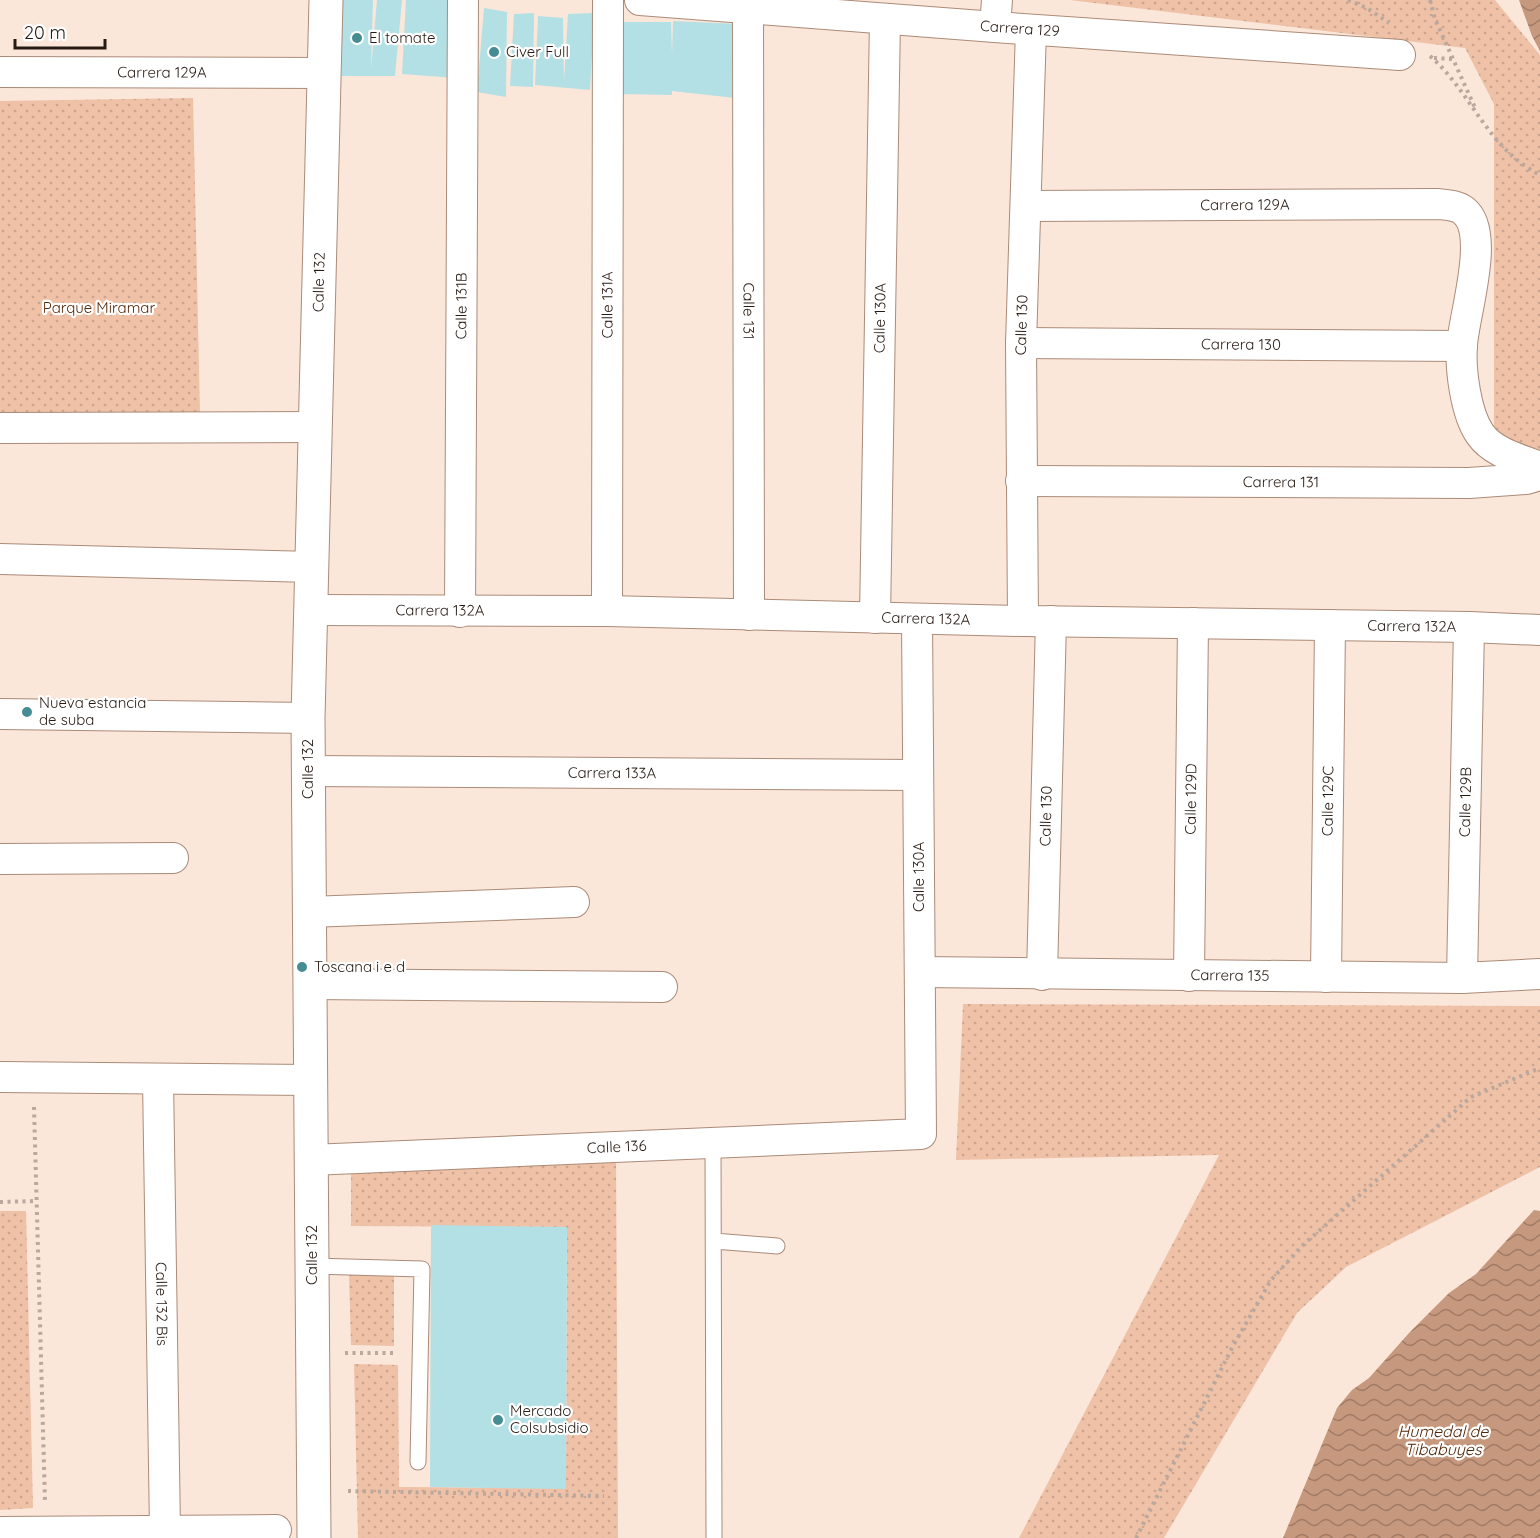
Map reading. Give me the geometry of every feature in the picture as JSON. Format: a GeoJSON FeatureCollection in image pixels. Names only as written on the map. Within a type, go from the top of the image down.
{"type":"FeatureCollection","features":[{"type":"Feature","properties":{"kind":"street","name":"Calle 132"},"geometry":{"type":"LineString","coordinates":[[314,1538],[308,718],[326,0]]}},
{"type":"Feature","properties":{"kind":"street","name":"Calle 131B"},"geometry":{"type":"LineString","coordinates":[[460,612],[463,0]]}},
{"type":"Feature","properties":{"kind":"street","name":"Calle 131A"},"geometry":{"type":"LineString","coordinates":[[607,611],[608,0]]}},
{"type":"Feature","properties":{"kind":"street","name":"Carrera 129"},"geometry":{"type":"LineString","coordinates":[[640,0],[885,19],[996,14],[1031,30],[1413,53]]}},
{"type":"Feature","properties":{"kind":"street","name":"Calle 131"},"geometry":{"type":"LineString","coordinates":[[748,8],[749,615]]}},
{"type":"Feature","properties":{"kind":"street","name":"Calle 130A"},"geometry":{"type":"LineString","coordinates":[[875,618],[885,19]]}},
{"type":"Feature","properties":{"kind":"street","name":"Calle 130"},"geometry":{"type":"LineString","coordinates":[[1031,30],[1021,343],[1022,481],[1037,621],[1042,975]]}},
{"type":"Feature","properties":{"kind":"street","name":"Carrera 129A"},"geometry":{"type":"LineString","coordinates":[[0,72],[324,73]]}},
{"type":"Feature","properties":{"kind":"street","name":"Carrera 129A"},"geometry":{"type":"LineString","coordinates":[[1026,206],[1437,204],[1453,206],[1463,210],[1471,219],[1476,237],[1476,255],[1462,346]]}},
{"type":"Feature","properties":{"kind":"street","name":"Carrera 130"},"geometry":{"type":"LineString","coordinates":[[1021,343],[1462,346]]}},
{"type":"Feature","properties":{"kind":"street"},"geometry":{"type":"LineString","coordinates":[[1462,346],[1466,404],[1480,435],[1495,448],[1540,467]]}},
{"type":"Feature","properties":{"kind":"street"},"geometry":{"type":"LineString","coordinates":[[0,428],[315,427]]}},
{"type":"Feature","properties":{"kind":"street","name":"Carrera 131"},"geometry":{"type":"LineString","coordinates":[[1022,481],[1469,483],[1526,479],[1540,475]]}},
{"type":"Feature","properties":{"kind":"street"},"geometry":{"type":"LineString","coordinates":[[0,560],[312,567]]}},
{"type":"Feature","properties":{"kind":"street","name":"Carrera 132A"},"geometry":{"type":"LineString","coordinates":[[311,610],[607,611],[1540,630]]}},
{"type":"Feature","properties":{"kind":"street","name":"Calle 130A"},"geometry":{"type":"LineString","coordinates":[[917,619],[921,1134]]}},
{"type":"Feature","properties":{"kind":"street","name":"Calle 129D"},"geometry":{"type":"LineString","coordinates":[[1189,976],[1193,623]]}},
{"type":"Feature","properties":{"kind":"street","name":"Calle 129C"},"geometry":{"type":"LineString","coordinates":[[1326,977],[1330,625]]}},
{"type":"Feature","properties":{"kind":"street","name":"Calle 129B"},"geometry":{"type":"LineString","coordinates":[[1462,978],[1469,627]]}},
{"type":"Feature","properties":{"kind":"street"},"geometry":{"type":"LineString","coordinates":[[0,714],[308,718]]}},
{"type":"Feature","properties":{"kind":"street","name":"Carrera 133A"},"geometry":{"type":"LineString","coordinates":[[308,771],[918,775]]}},
{"type":"Feature","properties":{"kind":"street"},"geometry":{"type":"LineString","coordinates":[[0,859],[173,858]]}},
{"type":"Feature","properties":{"kind":"street"},"geometry":{"type":"LineString","coordinates":[[309,912],[574,902]]}},
{"type":"Feature","properties":{"kind":"street","name":"Carrera 135"},"geometry":{"type":"LineString","coordinates":[[920,972],[1462,978],[1540,974]]}},
{"type":"Feature","properties":{"kind":"street"},"geometry":{"type":"LineString","coordinates":[[310,984],[662,987]]}},
{"type":"Feature","properties":{"kind":"street"},"geometry":{"type":"LineString","coordinates":[[0,1077],[311,1080]]}},
{"type":"Feature","properties":{"kind":"street","name":"Calle 132 Bis"},"geometry":{"type":"LineString","coordinates":[[158,1079],[165,1530]]}},
{"type":"Feature","properties":{"kind":"street","name":"Calle 136"},"geometry":{"type":"LineString","coordinates":[[311,1160],[921,1134]]}},
{"type":"Feature","properties":{"kind":"street"},"geometry":{"type":"LineString","coordinates":[[0,1532],[276,1530]]}},
{"type":"Feature","properties":{"kind":"lane"},"geometry":{"type":"LineString","coordinates":[[713,1143],[714,1538]]}},
{"type":"Feature","properties":{"kind":"lane"},"geometry":{"type":"LineString","coordinates":[[714,1241],[777,1246]]}},
{"type":"Feature","properties":{"kind":"lane"},"geometry":{"type":"LineString","coordinates":[[312,1266],[422,1269],[418,1462]]}},
{"type":"Feature","properties":{"kind":"path"},"geometry":{"type":"LineString","coordinates":[[1348,0],[1367,8],[1393,26]]}},
{"type":"Feature","properties":{"kind":"path"},"geometry":{"type":"LineString","coordinates":[[1430,0],[1435,19],[1480,119]]}},
{"type":"Feature","properties":{"kind":"path"},"geometry":{"type":"LineString","coordinates":[[1413,53],[1447,71],[1501,147],[1524,166],[1540,175]]}},
{"type":"Feature","properties":{"kind":"path"},"geometry":{"type":"LineString","coordinates":[[1136,1538],[1233,1346],[1271,1280],[1304,1245],[1471,1097],[1540,1068]]}},
{"type":"Feature","properties":{"kind":"path"},"geometry":{"type":"LineString","coordinates":[[33,1077],[46,1532]]}},
{"type":"Feature","properties":{"kind":"path"},"geometry":{"type":"LineString","coordinates":[[0,1202],[37,1201]]}},
{"type":"Feature","properties":{"kind":"path"},"geometry":{"type":"LineString","coordinates":[[344,1353],[420,1353]]}},
{"type":"Feature","properties":{"kind":"path"},"geometry":{"type":"LineString","coordinates":[[348,1491],[604,1497]]}},
{"type":"Feature","properties":{"kind":"green space"},"geometry":{"type":"Polygon","coordinates":[[[1070,0],[1495,0],[1540,55],[1540,456],[1494,441],[1494,104],[1465,48],[1070,0]]]}},
{"type":"Feature","properties":{"kind":"green space","name":"Parque Miramar"},"geometry":{"type":"Polygon","coordinates":[[[193,98],[200,413],[0,416],[0,101],[193,98]]]}},
{"type":"Feature","properties":{"kind":"green space"},"geometry":{"type":"Polygon","coordinates":[[[963,1004],[1540,1006],[1540,1167],[1346,1267],[1297,1313],[1164,1538],[1019,1538],[1219,1155],[956,1160],[963,1004]]]}},
{"type":"Feature","properties":{"kind":"green space"},"geometry":{"type":"Polygon","coordinates":[[[616,1155],[618,1538],[358,1538],[354,1364],[398,1365],[399,1487],[566,1488],[567,1227],[351,1226],[351,1169],[616,1155]]]}},
{"type":"Feature","properties":{"kind":"green space"},"geometry":{"type":"Polygon","coordinates":[[[0,1211],[26,1211],[33,1508],[0,1510],[0,1211]]]}},
{"type":"Feature","properties":{"kind":"green space"},"geometry":{"type":"Polygon","coordinates":[[[349,1274],[394,1274],[394,1346],[351,1345],[349,1274]]]}},
{"type":"Feature","properties":{"kind":"water"},"geometry":{"type":"Polygon","coordinates":[[[1519,0],[1540,0],[1540,51],[1532,36],[1519,0]]]}},
{"type":"Feature","properties":{"kind":"water","name":"Humedal de Tibabuyes"},"geometry":{"type":"Polygon","coordinates":[[[1534,1210],[1540,1211],[1540,1538],[1283,1538],[1337,1408],[1352,1390],[1369,1378],[1449,1293],[1476,1274],[1534,1210]]]}},
{"type":"Feature","properties":{"kind":"building"},"geometry":{"type":"Polygon","coordinates":[[[342,0],[373,0],[371,69],[377,0],[402,0],[395,76],[342,76],[342,0]]]}},
{"type":"Feature","properties":{"kind":"building"},"geometry":{"type":"Polygon","coordinates":[[[406,0],[456,0],[456,78],[402,74],[406,0]]]}},
{"type":"Feature","properties":{"kind":"building","name":"Civer Full"},"geometry":{"type":"Polygon","coordinates":[[[484,8],[507,12],[506,97],[477,92],[484,8]]]}},
{"type":"Feature","properties":{"kind":"building"},"geometry":{"type":"Polygon","coordinates":[[[534,13],[533,87],[510,86],[514,14],[534,13]]]}},
{"type":"Feature","properties":{"kind":"building"},"geometry":{"type":"Polygon","coordinates":[[[594,13],[590,90],[535,85],[538,16],[563,18],[564,81],[568,14],[594,13]]]}},
{"type":"Feature","properties":{"kind":"building"},"geometry":{"type":"Polygon","coordinates":[[[673,21],[738,24],[735,98],[672,91],[672,95],[618,94],[621,22],[671,22],[672,55],[673,21]]]}},
{"type":"Feature","properties":{"kind":"building","name":"Mercado Colsubsidio"},"geometry":{"type":"Polygon","coordinates":[[[431,1225],[567,1227],[566,1489],[430,1487],[431,1225]]]}},
{"type":"Feature","properties":{"kind":"place","name":"El tomate"},"geometry":{"type":"Point","coordinates":[357,38]}},
{"type":"Feature","properties":{"kind":"place","name":"Civer Full"},"geometry":{"type":"Point","coordinates":[494,52]}},
{"type":"Feature","properties":{"kind":"place","name":"Nueva estancia de suba"},"geometry":{"type":"Point","coordinates":[27,712]}},
{"type":"Feature","properties":{"kind":"place","name":"Toscana i e d"},"geometry":{"type":"Point","coordinates":[302,967]}},
{"type":"Feature","properties":{"kind":"place","name":"Mercado Colsubsidio"},"geometry":{"type":"Point","coordinates":[498,1420]}}]}
